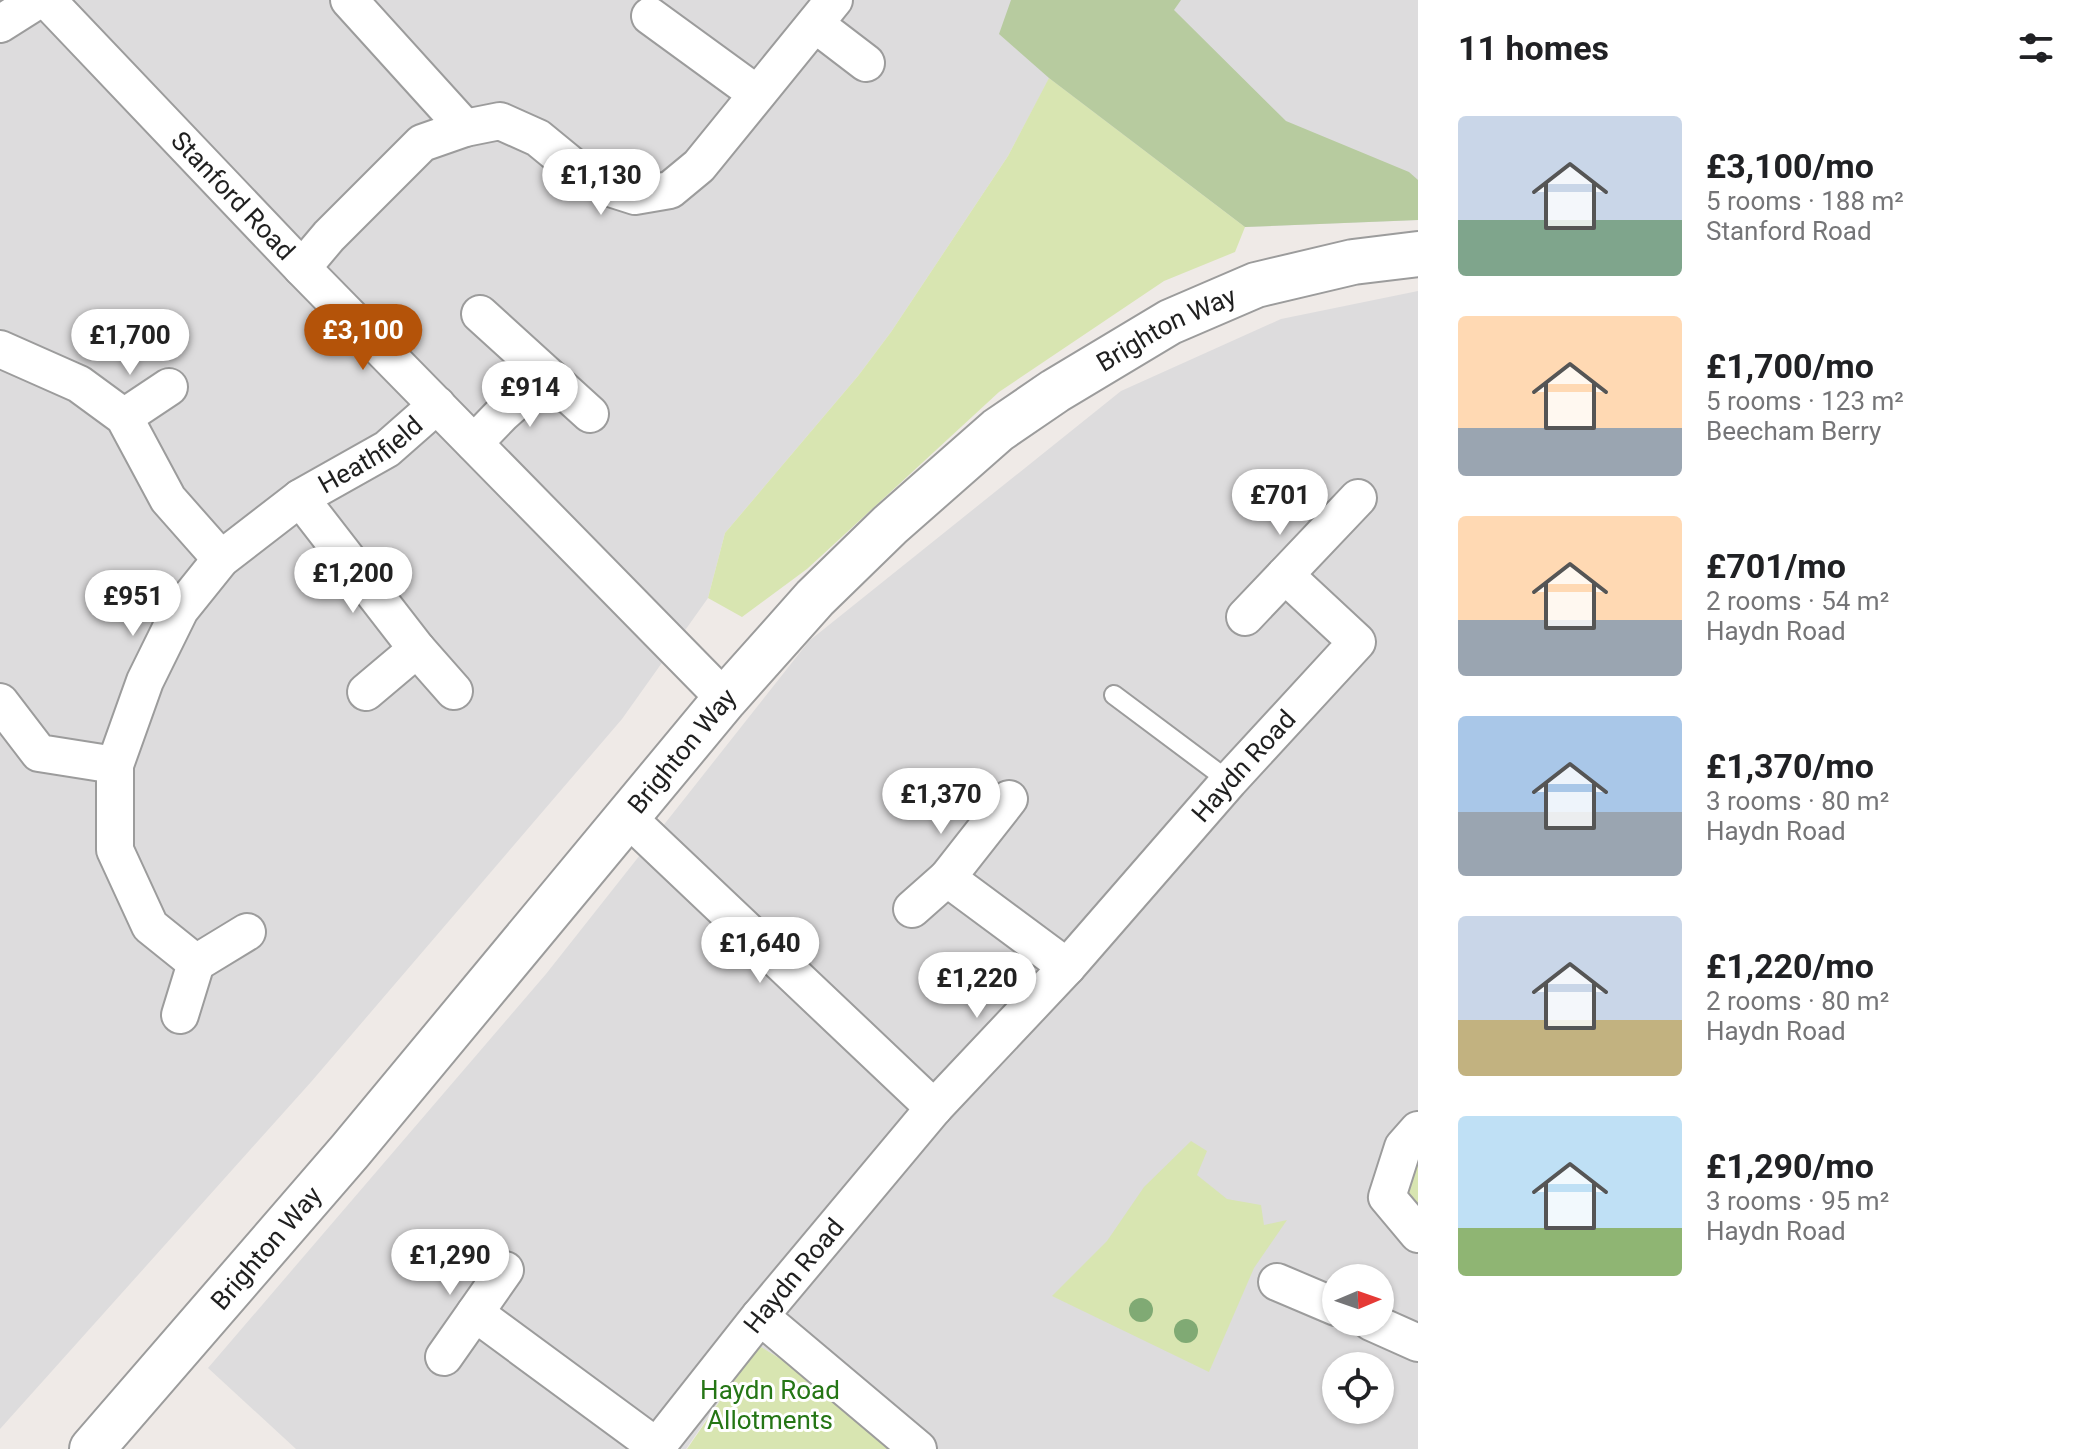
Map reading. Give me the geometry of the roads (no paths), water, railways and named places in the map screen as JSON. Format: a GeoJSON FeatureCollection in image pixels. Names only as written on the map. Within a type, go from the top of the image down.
{"type":"FeatureCollection","features":[{"type":"Feature","properties":{"kind":"street"},"geometry":{"type":"LineString","coordinates":[[0,24],[38,0]]}},
{"type":"Feature","properties":{"kind":"street","name":"Stanford Road"},"geometry":{"type":"LineString","coordinates":[[47,0],[302,268],[725,699]]}},
{"type":"Feature","properties":{"kind":"street"},"geometry":{"type":"LineString","coordinates":[[349,0],[465,128]]}},
{"type":"Feature","properties":{"kind":"street"},"geometry":{"type":"LineString","coordinates":[[302,268],[329,236],[422,143],[465,128],[500,121],[538,138],[588,176],[610,188],[635,196],[670,190],[699,166],[825,12],[866,63]]}},
{"type":"Feature","properties":{"kind":"street"},"geometry":{"type":"LineString","coordinates":[[650,16],[757,94]]}},
{"type":"Feature","properties":{"kind":"street","name":"Brighton Way"},"geometry":{"type":"LineString","coordinates":[[117,1429],[628,818],[668,765],[815,598],[890,525],[998,430],[1055,391],[1170,322],[1256,285],[1353,262],[1418,254]]}},
{"type":"Feature","properties":{"kind":"street"},"geometry":{"type":"LineString","coordinates":[[480,314],[590,414]]}},
{"type":"Feature","properties":{"kind":"street"},"geometry":{"type":"LineString","coordinates":[[0,349],[79,384],[124,417],[168,499],[221,559]]}},
{"type":"Feature","properties":{"kind":"street"},"geometry":{"type":"LineString","coordinates":[[474,443],[546,375]]}},
{"type":"Feature","properties":{"kind":"street"},"geometry":{"type":"LineString","coordinates":[[124,417],[169,387]]}},
{"type":"Feature","properties":{"kind":"street","name":"Heathfield"},"geometry":{"type":"LineString","coordinates":[[196,963],[150,926],[115,850],[115,765],[145,681],[180,610],[221,559],[300,498],[387,449],[437,405]]}},
{"type":"Feature","properties":{"kind":"street","name":"Heathfield"},"geometry":{"type":"LineString","coordinates":[[300,498],[417,649],[454,691]]}},
{"type":"Feature","properties":{"kind":"street"},"geometry":{"type":"LineString","coordinates":[[1245,617],[1358,498]]}},
{"type":"Feature","properties":{"kind":"street","name":"Haydn Road"},"geometry":{"type":"LineString","coordinates":[[475,1313],[656,1448],[760,1316],[934,1108],[1067,967],[1229,781],[1357,642],[1285,575]]}},
{"type":"Feature","properties":{"kind":"street"},"geometry":{"type":"LineString","coordinates":[[366,692],[417,649]]}},
{"type":"Feature","properties":{"kind":"street"},"geometry":{"type":"LineString","coordinates":[[5,718],[39,753],[115,765]]}},
{"type":"Feature","properties":{"kind":"street"},"geometry":{"type":"LineString","coordinates":[[912,909],[947,878],[1009,799]]}},
{"type":"Feature","properties":{"kind":"street"},"geometry":{"type":"LineString","coordinates":[[628,818],[934,1108]]}},
{"type":"Feature","properties":{"kind":"street"},"geometry":{"type":"LineString","coordinates":[[947,878],[1067,967]]}},
{"type":"Feature","properties":{"kind":"street"},"geometry":{"type":"LineString","coordinates":[[180,1015],[196,963],[247,932]]}},
{"type":"Feature","properties":{"kind":"street"},"geometry":{"type":"LineString","coordinates":[[1418,1130],[1403,1147],[1387,1197],[1418,1234]]}},
{"type":"Feature","properties":{"kind":"street"},"geometry":{"type":"LineString","coordinates":[[444,1357],[505,1270]]}},
{"type":"Feature","properties":{"kind":"street"},"geometry":{"type":"LineString","coordinates":[[1277,1282],[1322,1301]]}},
{"type":"Feature","properties":{"kind":"street"},"geometry":{"type":"LineString","coordinates":[[760,1316],[918,1449]]}},
{"type":"Feature","properties":{"kind":"street"},"geometry":{"type":"LineString","coordinates":[[1394,1332],[1418,1343]]}},
{"type":"Feature","properties":{"kind":"lane"},"geometry":{"type":"LineString","coordinates":[[1114,695],[1229,781]]}},
{"type":"Feature","properties":{"kind":"park label","name":"Haydn Road Allotments"},"geometry":{"type":"Point","coordinates":[770,1405]}}]}
